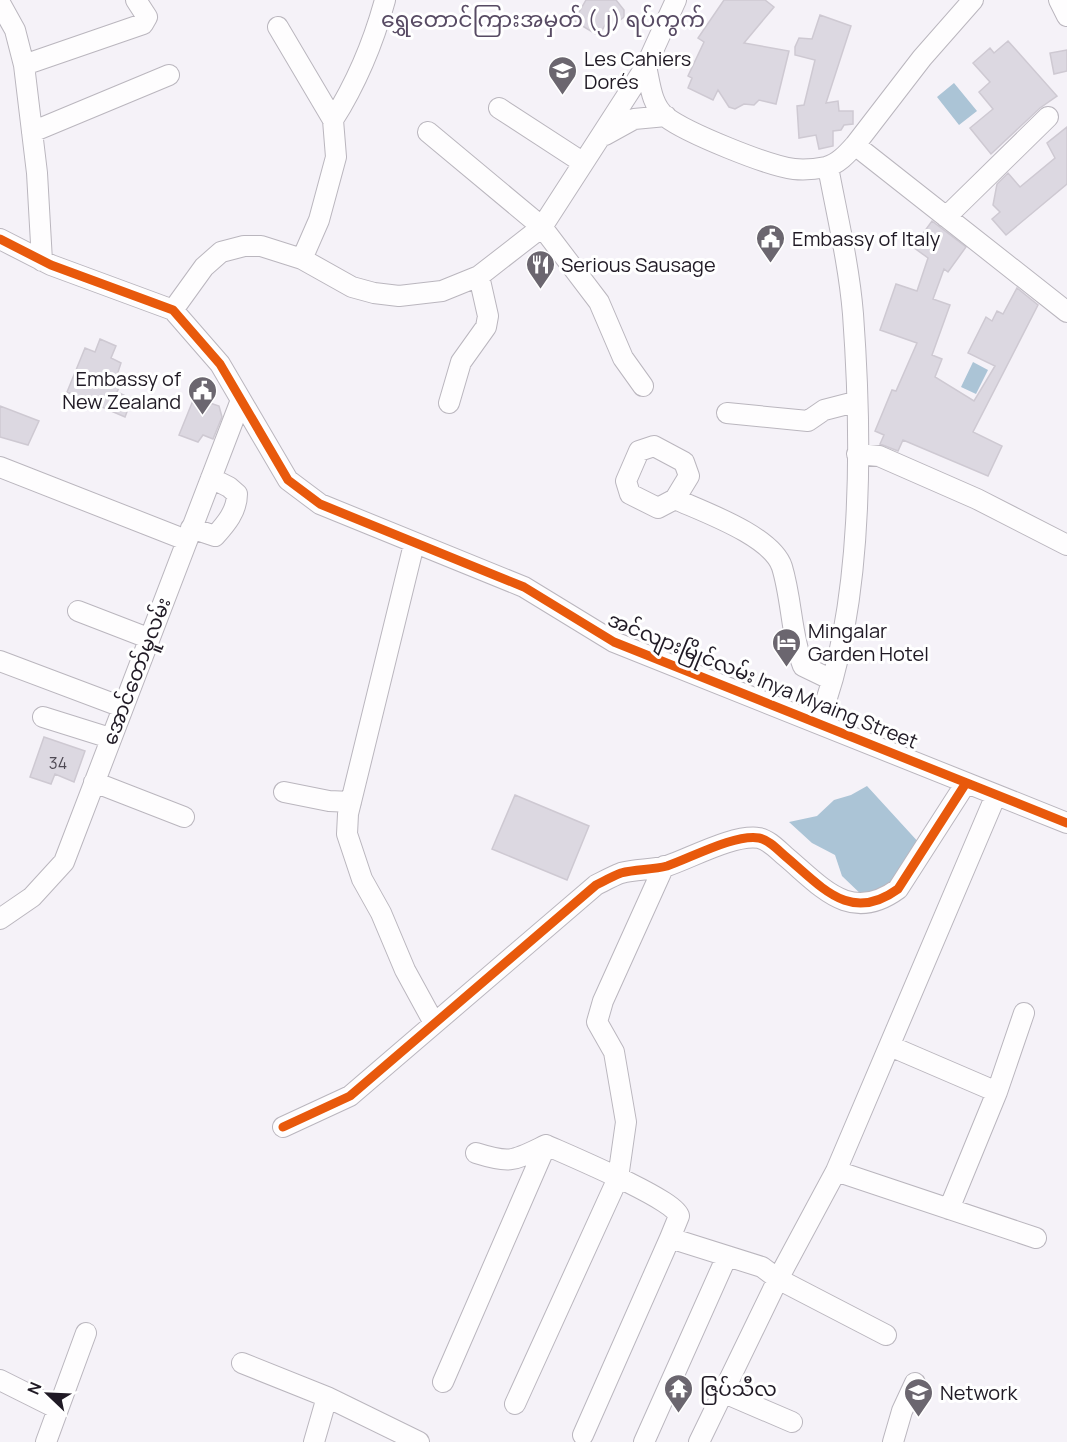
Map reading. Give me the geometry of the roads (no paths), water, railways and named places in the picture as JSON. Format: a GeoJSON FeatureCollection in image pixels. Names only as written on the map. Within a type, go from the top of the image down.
{"type":"FeatureCollection","features":[{"type":"Feature","properties":{"kind":"street"},"geometry":{"type":"LineString","coordinates":[[24,65],[143,24],[147,17],[136,0]]}},
{"type":"Feature","properties":{"kind":"street"},"geometry":{"type":"LineString","coordinates":[[333,120],[353,88],[375,37],[385,0]]}},
{"type":"Feature","properties":{"kind":"street"},"geometry":{"type":"LineString","coordinates":[[173,310],[193,280],[221,252],[243,246],[261,246],[302,259],[352,287],[399,296],[442,291],[479,276],[543,227],[582,162],[646,66],[676,0]]}},
{"type":"Feature","properties":{"kind":"street"},"geometry":{"type":"LineString","coordinates":[[646,66],[655,103],[666,116],[709,139],[754,158],[792,169],[842,156],[973,0]]}},
{"type":"Feature","properties":{"kind":"street"},"geometry":{"type":"LineString","coordinates":[[1059,0],[1067,16]]}},
{"type":"Feature","properties":{"kind":"street"},"geometry":{"type":"LineString","coordinates":[[0,3],[15,30],[24,65],[32,132],[42,261]]}},
{"type":"Feature","properties":{"kind":"street"},"geometry":{"type":"LineString","coordinates":[[278,27],[333,120],[336,158],[319,220],[302,259]]}},
{"type":"Feature","properties":{"kind":"street"},"geometry":{"type":"LineString","coordinates":[[32,132],[169,75]]}},
{"type":"Feature","properties":{"kind":"street"},"geometry":{"type":"LineString","coordinates":[[499,108],[582,162]]}},
{"type":"Feature","properties":{"kind":"street"},"geometry":{"type":"LineString","coordinates":[[598,141],[634,119],[666,116]]}},
{"type":"Feature","properties":{"kind":"street"},"geometry":{"type":"LineString","coordinates":[[946,217],[1048,117]]}},
{"type":"Feature","properties":{"kind":"street"},"geometry":{"type":"LineString","coordinates":[[428,132],[543,227],[599,302],[623,358],[643,386]]}},
{"type":"Feature","properties":{"kind":"street"},"geometry":{"type":"LineString","coordinates":[[842,156],[946,217],[1067,312]]}},
{"type":"Feature","properties":{"kind":"street"},"geometry":{"type":"LineString","coordinates":[[818,723],[832,680],[853,567],[857,454],[853,313],[842,156]]}},
{"type":"Feature","properties":{"kind":"street","name":"အင်လျားမြိုင်လမ်း Inya Myaing Street"},"geometry":{"type":"LineString","coordinates":[[0,239],[42,261],[109,288],[173,310],[214,357],[288,480],[303,494],[320,504],[524,587],[614,642],[1067,823]]}},
{"type":"Feature","properties":{"kind":"street"},"geometry":{"type":"LineString","coordinates":[[449,403],[461,362],[486,327],[488,316],[479,276]]}},
{"type":"Feature","properties":{"kind":"street","name":"အောင်တော်မူလမ်း"},"geometry":{"type":"LineString","coordinates":[[0,920],[32,897],[64,862],[241,400]]}},
{"type":"Feature","properties":{"kind":"street"},"geometry":{"type":"LineString","coordinates":[[727,413],[808,421],[824,410],[855,402]]}},
{"type":"Feature","properties":{"kind":"street"},"geometry":{"type":"LineString","coordinates":[[857,454],[879,456],[977,499],[1067,545]]}},
{"type":"Feature","properties":{"kind":"street"},"geometry":{"type":"LineString","coordinates":[[0,467],[189,534],[215,536],[225,525],[237,504],[237,494],[211,478]]}},
{"type":"Feature","properties":{"kind":"street"},"geometry":{"type":"LineString","coordinates":[[675,499],[736,527],[765,545],[782,565],[793,622],[795,646],[803,666],[832,680]]}},
{"type":"Feature","properties":{"kind":"street"},"geometry":{"type":"LineString","coordinates":[[414,544],[351,802],[347,834],[362,879],[381,913],[405,970],[434,1023]]}},
{"type":"Feature","properties":{"kind":"street"},"geometry":{"type":"LineString","coordinates":[[78,611],[148,638]]}},
{"type":"Feature","properties":{"kind":"street"},"geometry":{"type":"LineString","coordinates":[[0,661],[122,707]]}},
{"type":"Feature","properties":{"kind":"street"},"geometry":{"type":"LineString","coordinates":[[43,717],[110,738]]}},
{"type":"Feature","properties":{"kind":"street"},"geometry":{"type":"LineString","coordinates":[[94,782],[184,817]]}},
{"type":"Feature","properties":{"kind":"street"},"geometry":{"type":"LineString","coordinates":[[283,1126],[350,1096],[596,885],[621,873],[664,866],[741,839],[759,838],[771,844],[829,893],[848,902],[868,905],[883,901],[898,889],[966,783]]}},
{"type":"Feature","properties":{"kind":"street"},"geometry":{"type":"LineString","coordinates":[[284,792],[329,801],[351,802]]}},
{"type":"Feature","properties":{"kind":"street"},"geometry":{"type":"LineString","coordinates":[[699,1442],[778,1279],[836,1170],[996,795]]}},
{"type":"Feature","properties":{"kind":"street"},"geometry":{"type":"LineString","coordinates":[[515,1404],[618,1178],[626,1122],[614,1052],[597,1022],[603,1001],[664,866]]}},
{"type":"Feature","properties":{"kind":"street"},"geometry":{"type":"LineString","coordinates":[[949,1209],[997,1092],[1024,1013]]}},
{"type":"Feature","properties":{"kind":"street"},"geometry":{"type":"LineString","coordinates":[[890,1046],[997,1092]]}},
{"type":"Feature","properties":{"kind":"street"},"geometry":{"type":"LineString","coordinates":[[546,1145],[618,1178],[678,1211],[679,1216],[583,1435]]}},
{"type":"Feature","properties":{"kind":"street"},"geometry":{"type":"LineString","coordinates":[[476,1153],[499,1160],[513,1161],[546,1145]]}},
{"type":"Feature","properties":{"kind":"street"},"geometry":{"type":"LineString","coordinates":[[443,1382],[546,1145]]}},
{"type":"Feature","properties":{"kind":"street"},"geometry":{"type":"LineString","coordinates":[[836,1170],[1036,1238]]}},
{"type":"Feature","properties":{"kind":"street"},"geometry":{"type":"LineString","coordinates":[[670,1238],[762,1267],[778,1279],[886,1335]]}},
{"type":"Feature","properties":{"kind":"street"},"geometry":{"type":"LineString","coordinates":[[644,1442],[727,1256]]}},
{"type":"Feature","properties":{"kind":"street"},"geometry":{"type":"LineString","coordinates":[[46,1442],[56,1408],[86,1333]]}},
{"type":"Feature","properties":{"kind":"street"},"geometry":{"type":"LineString","coordinates":[[242,1363],[327,1397],[419,1442]]}},
{"type":"Feature","properties":{"kind":"street"},"geometry":{"type":"LineString","coordinates":[[0,1380],[56,1408]]}},
{"type":"Feature","properties":{"kind":"street"},"geometry":{"type":"LineString","coordinates":[[893,1442],[902,1411],[915,1383]]}},
{"type":"Feature","properties":{"kind":"street"},"geometry":{"type":"LineString","coordinates":[[722,1392],[792,1422]]}},
{"type":"Feature","properties":{"kind":"street"},"geometry":{"type":"LineString","coordinates":[[314,1442],[327,1397]]}},
{"type":"Feature","properties":{"kind":"water"},"geometry":{"type":"Polygon","coordinates":[[[954,83],[977,111],[959,125],[937,97],[954,83]]]}},
{"type":"Feature","properties":{"kind":"water"},"geometry":{"type":"Polygon","coordinates":[[[973,362],[988,370],[976,394],[961,387],[973,362]]]}},
{"type":"Feature","properties":{"kind":"water"},"geometry":{"type":"Polygon","coordinates":[[[867,786],[921,845],[896,881],[865,898],[842,876],[835,855],[812,843],[789,822],[817,816],[834,800],[851,795],[867,786]]]}},
{"type":"Feature","properties":{"kind":"place","name":"Les Cahiers Dorés"},"geometry":{"type":"Point","coordinates":[563,96]}},
{"type":"Feature","properties":{"kind":"place","name":"Embassy of Italy"},"geometry":{"type":"Point","coordinates":[771,264]}},
{"type":"Feature","properties":{"kind":"place","name":"Serious Sausage"},"geometry":{"type":"Point","coordinates":[540,290]}},
{"type":"Feature","properties":{"kind":"place","name":"Embassy of New Zealand"},"geometry":{"type":"Point","coordinates":[202,416]}},
{"type":"Feature","properties":{"kind":"place","name":"Mingalar Garden Hotel"},"geometry":{"type":"Point","coordinates":[787,668]}},
{"type":"Feature","properties":{"kind":"place","name":"ဇြပ်သီလ"},"geometry":{"type":"Point","coordinates":[679,1414]}},
{"type":"Feature","properties":{"kind":"place","name":"Network"},"geometry":{"type":"Point","coordinates":[919,1418]}},
{"type":"Feature","properties":{"kind":"district","name":"ရွှေတောင်ကြားအမှတ် (၂) ရပ်ကွက်"},"geometry":{"type":"Point","coordinates":[543,19]}}]}
